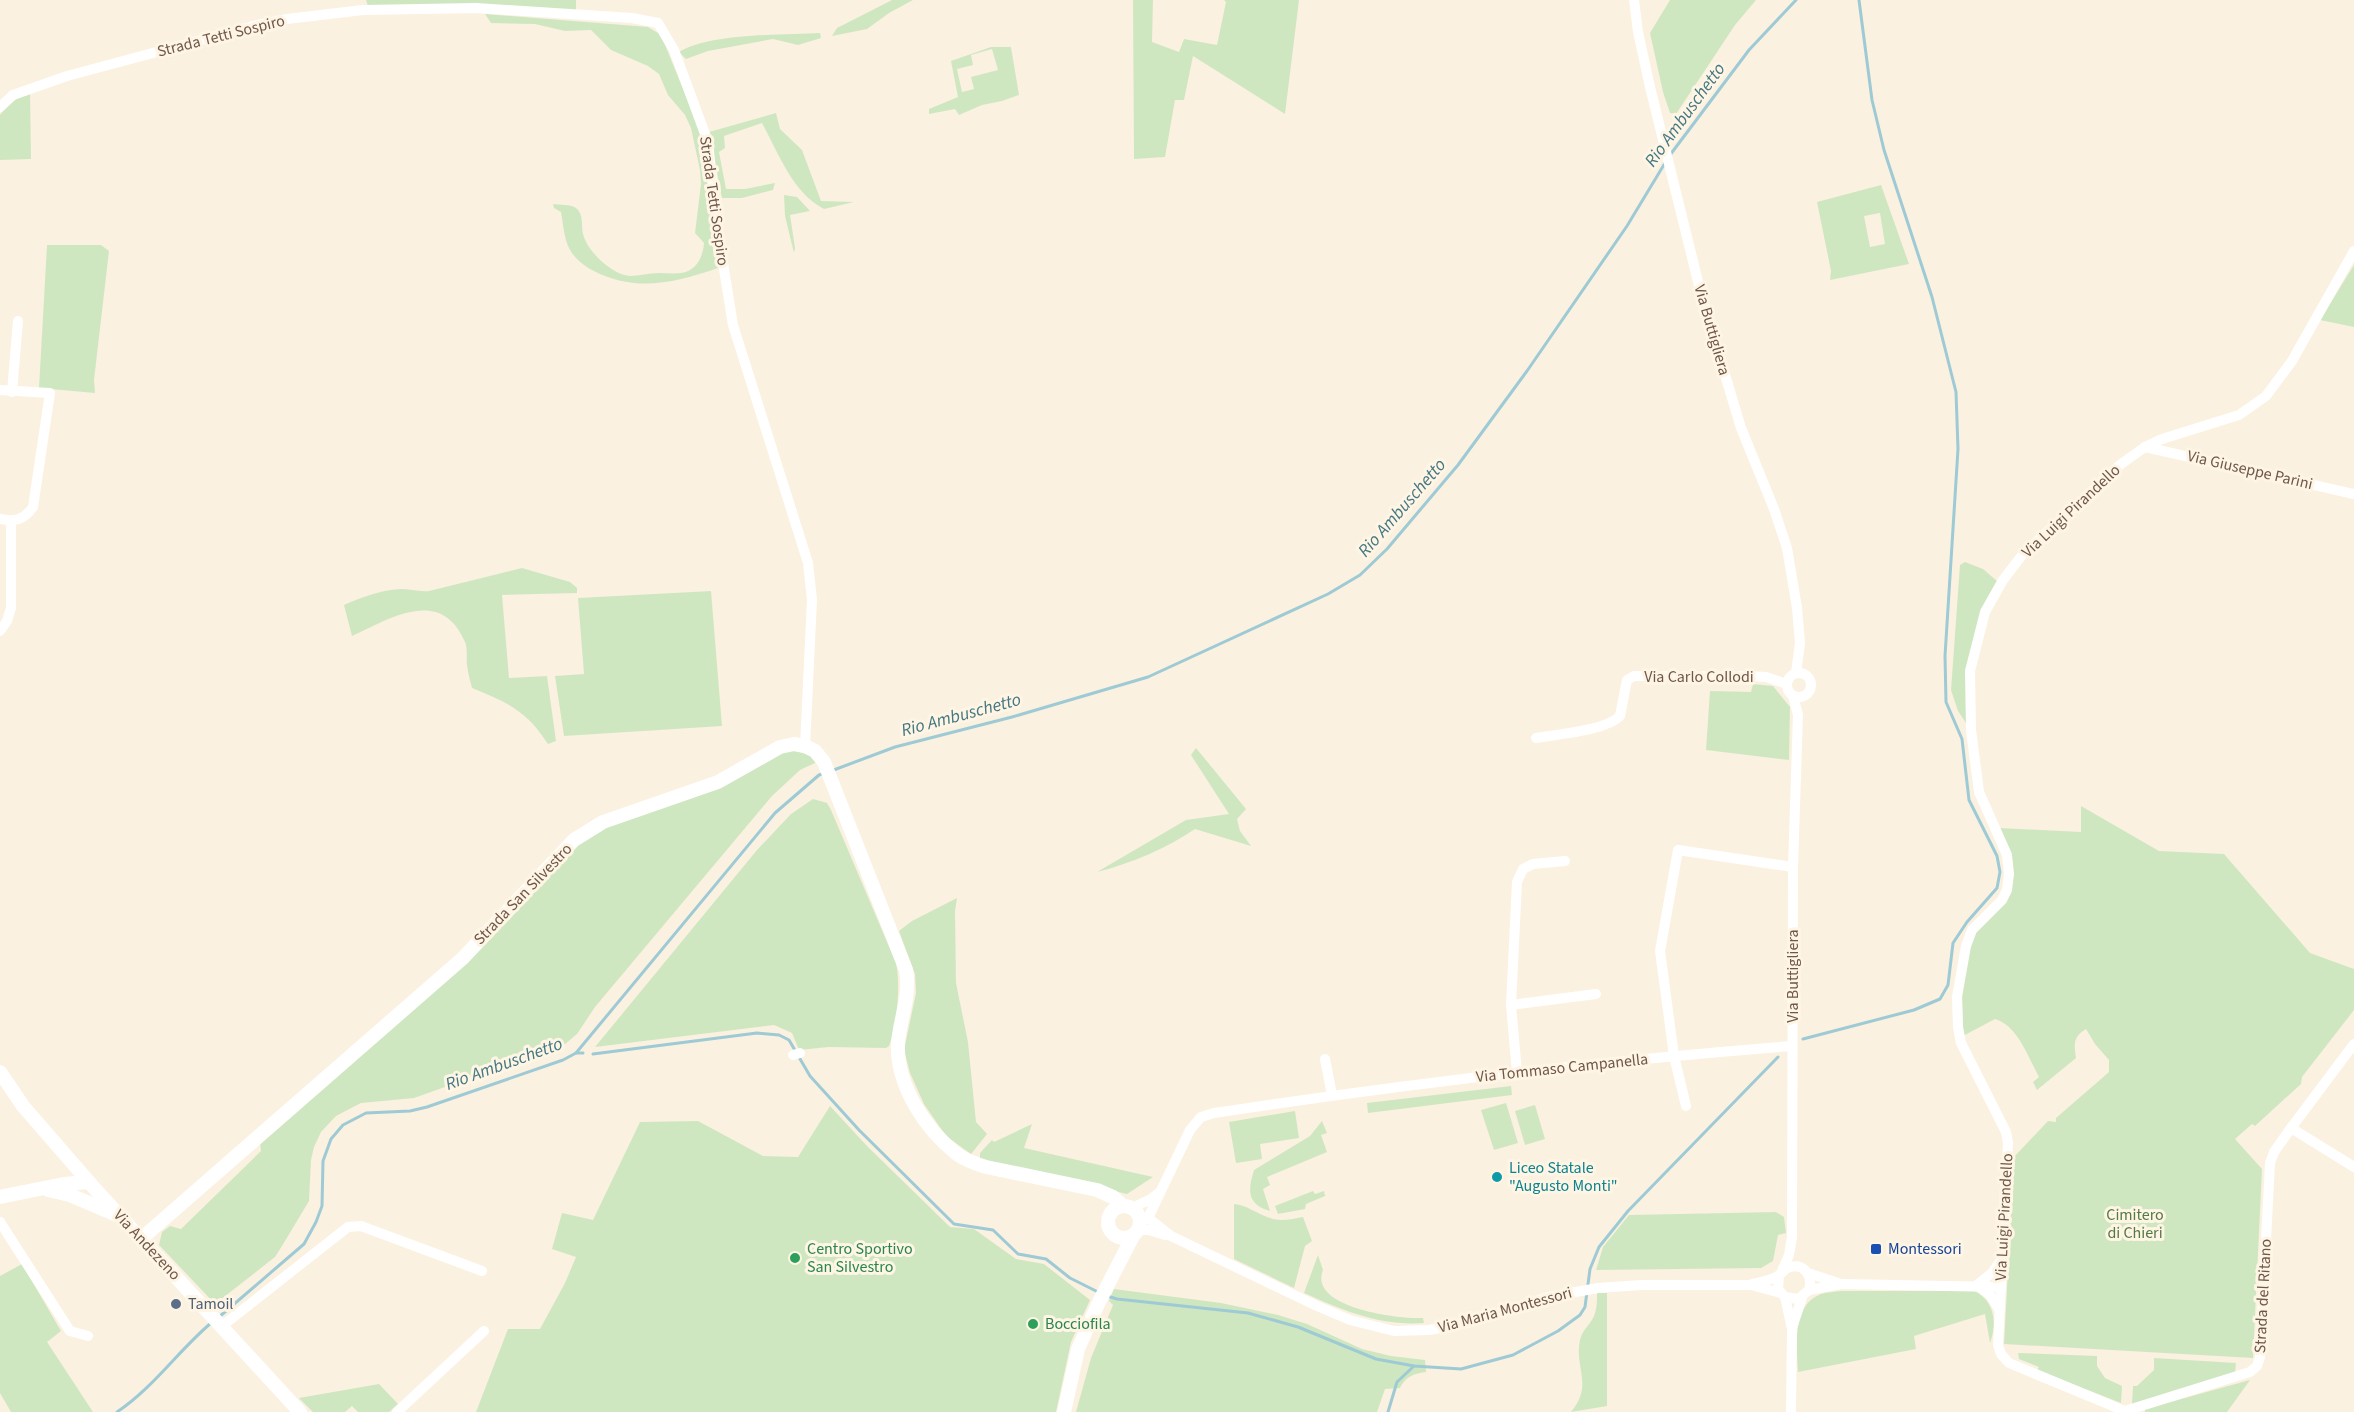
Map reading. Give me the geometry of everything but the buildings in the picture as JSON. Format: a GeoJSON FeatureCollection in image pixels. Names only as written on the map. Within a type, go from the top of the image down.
{"type":"FeatureCollection","features":[{"type":"Feature","properties":{"kind":"street","name":"Via Buttigliera"},"geometry":{"type":"LineString","coordinates":[[1634,0],[1638,32],[1650,87],[1702,298],[1741,428],[1774,509],[1787,548],[1797,608],[1800,674]]}},
{"type":"Feature","properties":{"kind":"street","name":"Strada Tetti Sospiro"},"geometry":{"type":"LineString","coordinates":[[0,107],[13,94],[67,76],[270,21],[363,5],[476,8],[632,18],[658,23],[674,50],[708,142],[717,226],[733,325],[808,562],[812,600],[805,746]]}},
{"type":"Feature","properties":{"kind":"street","name":"Via Luigi Pirandello"},"geometry":{"type":"LineString","coordinates":[[2125,1411],[2009,1363],[2001,1354],[1998,1345],[2008,1156],[2006,1132],[1961,1043],[1957,997],[1966,946],[1972,930],[2002,900],[2007,890],[2008,874],[2007,855],[1979,792],[1971,730],[1970,671],[1985,612],[2003,580],[2023,554],[2121,464],[2145,447],[2162,439],[2239,415],[2266,396],[2292,362],[2354,250]]}},
{"type":"Feature","properties":{"kind":"street"},"geometry":{"type":"LineString","coordinates":[[12,392],[18,321]]}},
{"type":"Feature","properties":{"kind":"street"},"geometry":{"type":"LineString","coordinates":[[0,390],[50,393],[33,507],[21,519],[6,520],[11,608],[7,621],[0,631]]}},
{"type":"Feature","properties":{"kind":"street","name":"Via Giuseppe Parini"},"geometry":{"type":"LineString","coordinates":[[2145,447],[2354,494]]}},
{"type":"Feature","properties":{"kind":"street"},"geometry":{"type":"LineString","coordinates":[[1800,674],[1810,679],[1812,686],[1810,692],[1799,696],[1788,691],[1787,684],[1790,677],[1800,674]]}},
{"type":"Feature","properties":{"kind":"street","name":"Via Carlo Collodi"},"geometry":{"type":"LineString","coordinates":[[1536,738],[1603,725],[1617,720],[1620,716],[1627,680],[1634,676],[1748,676],[1766,677],[1787,684]]}},
{"type":"Feature","properties":{"kind":"street","name":"Via Buttigliera"},"geometry":{"type":"LineString","coordinates":[[1781,1273],[1789,1255],[1792,1237],[1793,867],[1799,696]]}},
{"type":"Feature","properties":{"kind":"street","name":"Strada San Silvestro"},"geometry":{"type":"LineString","coordinates":[[141,1239],[463,958],[574,840],[603,822],[718,782],[780,747],[794,744],[805,746]]}},
{"type":"Feature","properties":{"kind":"street"},"geometry":{"type":"LineString","coordinates":[[805,746],[814,751],[824,762],[834,784],[906,970],[908,990],[898,1052],[905,1084],[916,1108],[942,1141],[970,1162],[1097,1190],[1113,1197],[1136,1220]]}},
{"type":"Feature","properties":{"kind":"street"},"geometry":{"type":"LineString","coordinates":[[1686,1106],[1674,1056],[1660,951],[1678,850],[1793,867]]}},
{"type":"Feature","properties":{"kind":"street"},"geometry":{"type":"LineString","coordinates":[[1517,1072],[1511,1005],[1517,882],[1523,868],[1533,864],[1565,861]]}},
{"type":"Feature","properties":{"kind":"street"},"geometry":{"type":"LineString","coordinates":[[1511,1005],[1596,994]]}},
{"type":"Feature","properties":{"kind":"street","name":"Strada del Ritano"},"geometry":{"type":"LineString","coordinates":[[2125,1411],[2228,1381],[2250,1372],[2257,1366],[2260,1358],[2270,1163],[2274,1152],[2354,1044]]}},
{"type":"Feature","properties":{"kind":"street","name":"Via Tommaso Campanella"},"geometry":{"type":"LineString","coordinates":[[1136,1220],[1161,1191],[1190,1130],[1202,1117],[1332,1095],[1517,1072],[1792,1046]]}},
{"type":"Feature","properties":{"kind":"street"},"geometry":{"type":"LineString","coordinates":[[1325,1059],[1332,1095]]}},
{"type":"Feature","properties":{"kind":"street","name":"Via Andezeno"},"geometry":{"type":"LineString","coordinates":[[0,1071],[24,1106],[67,1157],[300,1412]]}},
{"type":"Feature","properties":{"kind":"street"},"geometry":{"type":"LineString","coordinates":[[2291,1128],[2354,1167]]}},
{"type":"Feature","properties":{"kind":"street"},"geometry":{"type":"LineString","coordinates":[[67,1157],[67,1190]]}},
{"type":"Feature","properties":{"kind":"street"},"geometry":{"type":"LineString","coordinates":[[0,1197],[40,1189],[67,1190],[92,1185]]}},
{"type":"Feature","properties":{"kind":"street"},"geometry":{"type":"LineString","coordinates":[[1083,1188],[1108,1210],[1110,1230],[1116,1247],[1113,1274]]}},
{"type":"Feature","properties":{"kind":"street"},"geometry":{"type":"LineString","coordinates":[[67,1190],[120,1216]]}},
{"type":"Feature","properties":{"kind":"street"},"geometry":{"type":"LineString","coordinates":[[1113,1234],[1123,1238],[1151,1199],[1161,1191]]}},
{"type":"Feature","properties":{"kind":"street"},"geometry":{"type":"LineString","coordinates":[[1108,1220],[1114,1210],[1136,1220]]}},
{"type":"Feature","properties":{"kind":"street"},"geometry":{"type":"LineString","coordinates":[[1064,1412],[1078,1349],[1099,1302],[1118,1268],[1136,1220]]}},
{"type":"Feature","properties":{"kind":"street","name":"Via Maria Montessori"},"geometry":{"type":"LineString","coordinates":[[1136,1220],[1149,1230],[1171,1236],[1317,1306],[1350,1320],[1394,1331],[1429,1330],[1467,1323],[1548,1297],[1584,1289],[1641,1285],[1751,1285],[1783,1295]]}},
{"type":"Feature","properties":{"kind":"street"},"geometry":{"type":"LineString","coordinates":[[0,1222],[70,1331],[88,1336]]}},
{"type":"Feature","properties":{"kind":"street"},"geometry":{"type":"LineString","coordinates":[[222,1326],[348,1227],[361,1226],[482,1271]]}},
{"type":"Feature","properties":{"kind":"street","name":"Via Buttigliera"},"geometry":{"type":"LineString","coordinates":[[1792,1237],[1805,1270]]}},
{"type":"Feature","properties":{"kind":"street"},"geometry":{"type":"LineString","coordinates":[[1977,1285],[1992,1273],[2002,1257]]}},
{"type":"Feature","properties":{"kind":"street"},"geometry":{"type":"LineString","coordinates":[[1791,1412],[1792,1329],[1778,1284],[1781,1273],[1792,1266],[1841,1284]]}},
{"type":"Feature","properties":{"kind":"street"},"geometry":{"type":"LineString","coordinates":[[1792,1329],[1811,1281],[1805,1270]]}},
{"type":"Feature","properties":{"kind":"street","name":"Via Maria Montessori"},"geometry":{"type":"LineString","coordinates":[[1751,1285],[1781,1273]]}},
{"type":"Feature","properties":{"kind":"street"},"geometry":{"type":"LineString","coordinates":[[1783,1295],[1794,1300],[1806,1294],[1841,1284],[2000,1287]]}},
{"type":"Feature","properties":{"kind":"street"},"geometry":{"type":"LineString","coordinates":[[1977,1285],[1990,1295],[2000,1309]]}},
{"type":"Feature","properties":{"kind":"street"},"geometry":{"type":"LineString","coordinates":[[397,1412],[484,1331]]}},
{"type":"Feature","properties":{"kind":"green space"},"geometry":{"type":"Polygon","coordinates":[[[366,0],[576,0],[576,10],[368,6],[366,0]]]}},
{"type":"Feature","properties":{"kind":"green space"},"geometry":{"type":"Polygon","coordinates":[[[892,0],[913,0],[889,13],[867,29],[832,36],[837,28],[892,0]]]}},
{"type":"Feature","properties":{"kind":"green space"},"geometry":{"type":"Polygon","coordinates":[[[1133,0],[1153,0],[1152,42],[1179,52],[1184,39],[1217,45],[1226,2],[1224,0],[1299,0],[1285,114],[1193,56],[1184,100],[1175,100],[1165,157],[1134,159],[1133,0]]]}},
{"type":"Feature","properties":{"kind":"green space"},"geometry":{"type":"Polygon","coordinates":[[[1670,0],[1756,0],[1735,25],[1676,114],[1670,113],[1663,92],[1650,33],[1670,0]]]}},
{"type":"Feature","properties":{"kind":"green space"},"geometry":{"type":"Polygon","coordinates":[[[485,14],[648,27],[661,35],[701,133],[708,169],[718,268],[670,281],[624,282],[589,268],[576,258],[567,244],[561,212],[554,208],[553,204],[571,206],[579,211],[585,241],[601,261],[623,275],[687,272],[695,266],[701,258],[704,243],[695,233],[701,184],[691,128],[685,115],[668,95],[659,74],[648,66],[611,50],[591,30],[565,31],[535,24],[491,23],[485,14]]]}},
{"type":"Feature","properties":{"kind":"green space"},"geometry":{"type":"Polygon","coordinates":[[[820,33],[821,38],[798,45],[773,39],[708,51],[686,59],[679,52],[709,41],[727,38],[820,33]]]}},
{"type":"Feature","properties":{"kind":"green space"},"geometry":{"type":"Polygon","coordinates":[[[991,47],[1011,47],[1019,95],[982,105],[959,115],[955,109],[929,114],[929,109],[958,97],[951,61],[991,47]],[[992,49],[971,55],[973,65],[957,69],[962,92],[974,89],[971,77],[998,70],[992,49]]]}},
{"type":"Feature","properties":{"kind":"green space"},"geometry":{"type":"Polygon","coordinates":[[[30,92],[31,159],[0,160],[0,115],[11,102],[30,92]]]}},
{"type":"Feature","properties":{"kind":"green space"},"geometry":{"type":"Polygon","coordinates":[[[776,113],[780,129],[802,150],[821,201],[854,202],[824,209],[813,202],[803,193],[787,171],[762,123],[724,136],[725,148],[719,152],[726,189],[745,189],[775,183],[773,190],[742,198],[722,198],[709,132],[776,113]]]}},
{"type":"Feature","properties":{"kind":"green space"},"geometry":{"type":"Polygon","coordinates":[[[1881,185],[1909,264],[1830,280],[1831,271],[1817,202],[1881,185]],[[1880,213],[1864,216],[1870,247],[1885,244],[1880,213]]]}},
{"type":"Feature","properties":{"kind":"green space"},"geometry":{"type":"Polygon","coordinates":[[[784,195],[797,197],[810,211],[790,215],[794,253],[785,216],[784,195]]]}},
{"type":"Feature","properties":{"kind":"green space"},"geometry":{"type":"Polygon","coordinates":[[[47,245],[101,245],[109,251],[94,380],[95,393],[39,388],[47,245]]]}},
{"type":"Feature","properties":{"kind":"green space"},"geometry":{"type":"Polygon","coordinates":[[[2354,265],[2354,327],[2320,320],[2354,265]]]}},
{"type":"Feature","properties":{"kind":"green space"},"geometry":{"type":"Polygon","coordinates":[[[1965,562],[1983,569],[1998,582],[1978,620],[1966,723],[1958,711],[1951,690],[1960,565],[1965,562]]]}},
{"type":"Feature","properties":{"kind":"green space"},"geometry":{"type":"Polygon","coordinates":[[[522,568],[570,582],[577,588],[577,593],[502,595],[509,678],[547,676],[556,741],[548,744],[524,715],[496,698],[472,688],[467,668],[465,642],[455,625],[443,615],[429,611],[414,611],[383,621],[352,636],[344,605],[358,599],[393,590],[429,591],[522,568]]]}},
{"type":"Feature","properties":{"kind":"green space"},"geometry":{"type":"Polygon","coordinates":[[[711,591],[722,726],[564,736],[555,676],[584,674],[578,598],[711,591]]]}},
{"type":"Feature","properties":{"kind":"green space"},"geometry":{"type":"Polygon","coordinates":[[[1753,684],[1773,686],[1790,707],[1789,760],[1706,750],[1710,691],[1751,692],[1753,684]]]}},
{"type":"Feature","properties":{"kind":"green space"},"geometry":{"type":"Polygon","coordinates":[[[1196,748],[1246,809],[1237,819],[1240,831],[1251,846],[1195,829],[1148,855],[1097,872],[1186,820],[1229,814],[1191,755],[1196,748]]]}},
{"type":"Feature","properties":{"kind":"green space"},"geometry":{"type":"Polygon","coordinates":[[[793,750],[809,755],[817,762],[800,770],[772,796],[595,1007],[577,1034],[564,1045],[414,1098],[361,1103],[336,1116],[321,1132],[314,1147],[309,1201],[275,1257],[215,1304],[159,1245],[162,1232],[170,1226],[181,1229],[261,1151],[260,1142],[570,850],[599,829],[793,750]]]}},
{"type":"Feature","properties":{"kind":"green space"},"geometry":{"type":"Polygon","coordinates":[[[813,799],[827,803],[831,810],[896,963],[897,1004],[889,1046],[886,1048],[829,1047],[799,1050],[792,1033],[774,1025],[595,1047],[757,850],[791,814],[813,799]]]}},
{"type":"Feature","properties":{"kind":"green space","name":"Cimitero di Chieri"},"geometry":{"type":"Polygon","coordinates":[[[2081,806],[2159,851],[2224,854],[2310,953],[2354,969],[2354,1010],[2302,1077],[2301,1084],[2255,1126],[2252,1124],[2235,1139],[2262,1169],[2253,1358],[2004,1344],[2014,1157],[2048,1121],[2056,1122],[2056,1118],[2109,1072],[2109,1060],[2086,1029],[2075,1041],[2076,1058],[2037,1090],[2033,1082],[2039,1077],[2010,1028],[1995,1019],[1963,1036],[1962,992],[1974,929],[2009,887],[1999,828],[2081,832],[2081,806]]]}},
{"type":"Feature","properties":{"kind":"green space"},"geometry":{"type":"Polygon","coordinates":[[[957,898],[955,911],[956,983],[968,1042],[976,1122],[987,1134],[971,1154],[946,1136],[924,1104],[910,1073],[904,1050],[916,993],[915,974],[899,931],[912,921],[957,898]]]}},
{"type":"Feature","properties":{"kind":"green space"},"geometry":{"type":"Polygon","coordinates":[[[1511,1086],[1512,1095],[1368,1113],[1367,1103],[1511,1086]]]}},
{"type":"Feature","properties":{"kind":"green space"},"geometry":{"type":"Polygon","coordinates":[[[1506,1103],[1518,1143],[1494,1150],[1481,1110],[1506,1103]]]}},
{"type":"Feature","properties":{"kind":"green space"},"geometry":{"type":"Polygon","coordinates":[[[1535,1105],[1545,1139],[1525,1145],[1515,1111],[1535,1105]]]}},
{"type":"Feature","properties":{"kind":"green space","name":"Centro Sportivo San Silvestro"},"geometry":{"type":"Polygon","coordinates":[[[830,1106],[867,1146],[950,1227],[974,1229],[1016,1259],[1044,1264],[1090,1300],[1071,1342],[1056,1412],[476,1412],[508,1329],[540,1329],[565,1283],[576,1257],[552,1249],[562,1213],[593,1220],[640,1122],[698,1121],[763,1156],[798,1157],[830,1106]]]}},
{"type":"Feature","properties":{"kind":"green space"},"geometry":{"type":"Polygon","coordinates":[[[1295,1111],[1299,1138],[1260,1144],[1262,1159],[1236,1163],[1229,1122],[1295,1111]]]}},
{"type":"Feature","properties":{"kind":"green space"},"geometry":{"type":"Polygon","coordinates":[[[1322,1121],[1327,1133],[1321,1135],[1327,1152],[1267,1177],[1270,1185],[1263,1189],[1270,1211],[1262,1208],[1251,1195],[1254,1170],[1310,1136],[1322,1121]]]}},
{"type":"Feature","properties":{"kind":"green space"},"geometry":{"type":"Polygon","coordinates":[[[1032,1124],[1024,1148],[1153,1177],[1127,1194],[980,1159],[980,1153],[992,1140],[994,1142],[1032,1124]]]}},
{"type":"Feature","properties":{"kind":"green space"},"geometry":{"type":"Polygon","coordinates":[[[1313,1191],[1315,1194],[1324,1191],[1325,1196],[1306,1204],[1305,1209],[1278,1214],[1275,1206],[1313,1191]]]}},
{"type":"Feature","properties":{"kind":"green space"},"geometry":{"type":"Polygon","coordinates":[[[1234,1204],[1274,1219],[1286,1220],[1303,1217],[1312,1241],[1305,1246],[1294,1288],[1234,1259],[1234,1204]]]}},
{"type":"Feature","properties":{"kind":"green space"},"geometry":{"type":"Polygon","coordinates":[[[1776,1212],[1784,1217],[1786,1233],[1778,1235],[1773,1261],[1761,1268],[1596,1270],[1603,1247],[1629,1215],[1776,1212]]]}},
{"type":"Feature","properties":{"kind":"green space"},"geometry":{"type":"Polygon","coordinates":[[[1318,1255],[1323,1270],[1322,1283],[1329,1294],[1358,1309],[1395,1316],[1423,1318],[1424,1323],[1377,1320],[1333,1306],[1304,1293],[1318,1255]]]}},
{"type":"Feature","properties":{"kind":"green space"},"geometry":{"type":"Polygon","coordinates":[[[22,1264],[61,1331],[47,1342],[93,1412],[11,1412],[0,1393],[0,1276],[22,1264]]]}},
{"type":"Feature","properties":{"kind":"green space"},"geometry":{"type":"Polygon","coordinates":[[[1114,1289],[1221,1303],[1278,1315],[1307,1324],[1362,1349],[1391,1356],[1425,1360],[1426,1372],[1411,1376],[1400,1388],[1385,1389],[1377,1412],[1076,1412],[1091,1358],[1113,1305],[1109,1301],[1114,1289]]]}},
{"type":"Feature","properties":{"kind":"green space"},"geometry":{"type":"Polygon","coordinates":[[[1841,1291],[1974,1291],[1981,1295],[1990,1306],[1994,1328],[1990,1343],[1985,1314],[1914,1336],[1916,1349],[1798,1372],[1798,1328],[1805,1307],[1811,1299],[1821,1294],[1841,1291]]]}},
{"type":"Feature","properties":{"kind":"green space"},"geometry":{"type":"Polygon","coordinates":[[[1597,1293],[1607,1293],[1607,1406],[1571,1412],[1578,1402],[1582,1385],[1579,1359],[1580,1340],[1595,1313],[1597,1293]]]}},
{"type":"Feature","properties":{"kind":"green space"},"geometry":{"type":"Polygon","coordinates":[[[2018,1353],[2097,1356],[2097,1366],[2105,1378],[2122,1386],[2121,1403],[2037,1370],[2039,1367],[2019,1359],[2018,1353]]]}},
{"type":"Feature","properties":{"kind":"green space"},"geometry":{"type":"Polygon","coordinates":[[[2154,1358],[2236,1363],[2235,1373],[2132,1404],[2133,1386],[2137,1386],[2154,1370],[2154,1358]]]}},
{"type":"Feature","properties":{"kind":"green space"},"geometry":{"type":"Polygon","coordinates":[[[2250,1380],[2227,1412],[2145,1412],[2145,1409],[2250,1380]]]}},
{"type":"Feature","properties":{"kind":"green space"},"geometry":{"type":"Polygon","coordinates":[[[379,1384],[398,1404],[389,1412],[358,1412],[352,1406],[345,1412],[313,1412],[299,1398],[379,1384]]]}},
{"type":"Feature","properties":{"kind":"waterway","name":"Rio Ambuschetto"},"geometry":{"type":"LineString","coordinates":[[1670,155],[1749,50],[1796,0]]}},
{"type":"Feature","properties":{"kind":"waterway"},"geometry":{"type":"LineString","coordinates":[[1803,1039],[1914,1010],[1940,999],[1948,985],[1953,943],[1967,922],[1997,888],[2000,872],[1997,856],[1969,800],[1962,739],[1946,702],[1945,656],[1958,449],[1956,392],[1932,297],[1884,150],[1872,100],[1859,0]]}},
{"type":"Feature","properties":{"kind":"waterway","name":"Rio Ambuschetto"},"geometry":{"type":"LineString","coordinates":[[831,771],[895,747],[1012,717],[1148,677],[1328,594],[1360,575],[1387,549],[1458,465],[1527,371],[1627,226],[1665,163]]}},
{"type":"Feature","properties":{"kind":"waterway","name":"Rio Ambuschetto"},"geometry":{"type":"LineString","coordinates":[[219,1317],[304,1244],[322,1206],[323,1161],[331,1139],[343,1125],[366,1113],[410,1111],[427,1107],[563,1060],[576,1053],[775,813],[819,775],[825,773]]}},
{"type":"Feature","properties":{"kind":"waterway"},"geometry":{"type":"LineString","coordinates":[[593,1054],[757,1033],[779,1035],[789,1040],[810,1076],[859,1130],[954,1224],[993,1230],[1018,1254],[1046,1259],[1070,1278],[1098,1292]]}},
{"type":"Feature","properties":{"kind":"waterway","name":"Rio Ambuschetto"},"geometry":{"type":"LineString","coordinates":[[576,1053],[583,1053]]}},
{"type":"Feature","properties":{"kind":"waterway"},"geometry":{"type":"LineString","coordinates":[[1107,1296],[1248,1313],[1298,1327],[1376,1359],[1414,1366],[1461,1369],[1513,1355],[1558,1331],[1580,1315],[1585,1307],[1590,1269],[1599,1247],[1628,1211],[1778,1057]]}},
{"type":"Feature","properties":{"kind":"waterway","name":"Rio Ambuschetto"},"geometry":{"type":"LineString","coordinates":[[117,1412],[154,1381],[211,1323]]}},
{"type":"Feature","properties":{"kind":"waterway"},"geometry":{"type":"LineString","coordinates":[[1388,1412],[1397,1382],[1414,1366]]}},
{"type":"Feature","properties":{"kind":"place","name":"Liceo Statale \"Augusto Monti\""},"geometry":{"type":"Point","coordinates":[1497,1177]}},
{"type":"Feature","properties":{"kind":"place","name":"Montessori"},"geometry":{"type":"Point","coordinates":[1876,1249]}},
{"type":"Feature","properties":{"kind":"place","name":"Centro Sportivo San Silvestro"},"geometry":{"type":"Point","coordinates":[795,1258]}},
{"type":"Feature","properties":{"kind":"place","name":"Tamoil"},"geometry":{"type":"Point","coordinates":[176,1304]}},
{"type":"Feature","properties":{"kind":"place","name":"Bocciofila"},"geometry":{"type":"Point","coordinates":[1033,1324]}}]}
